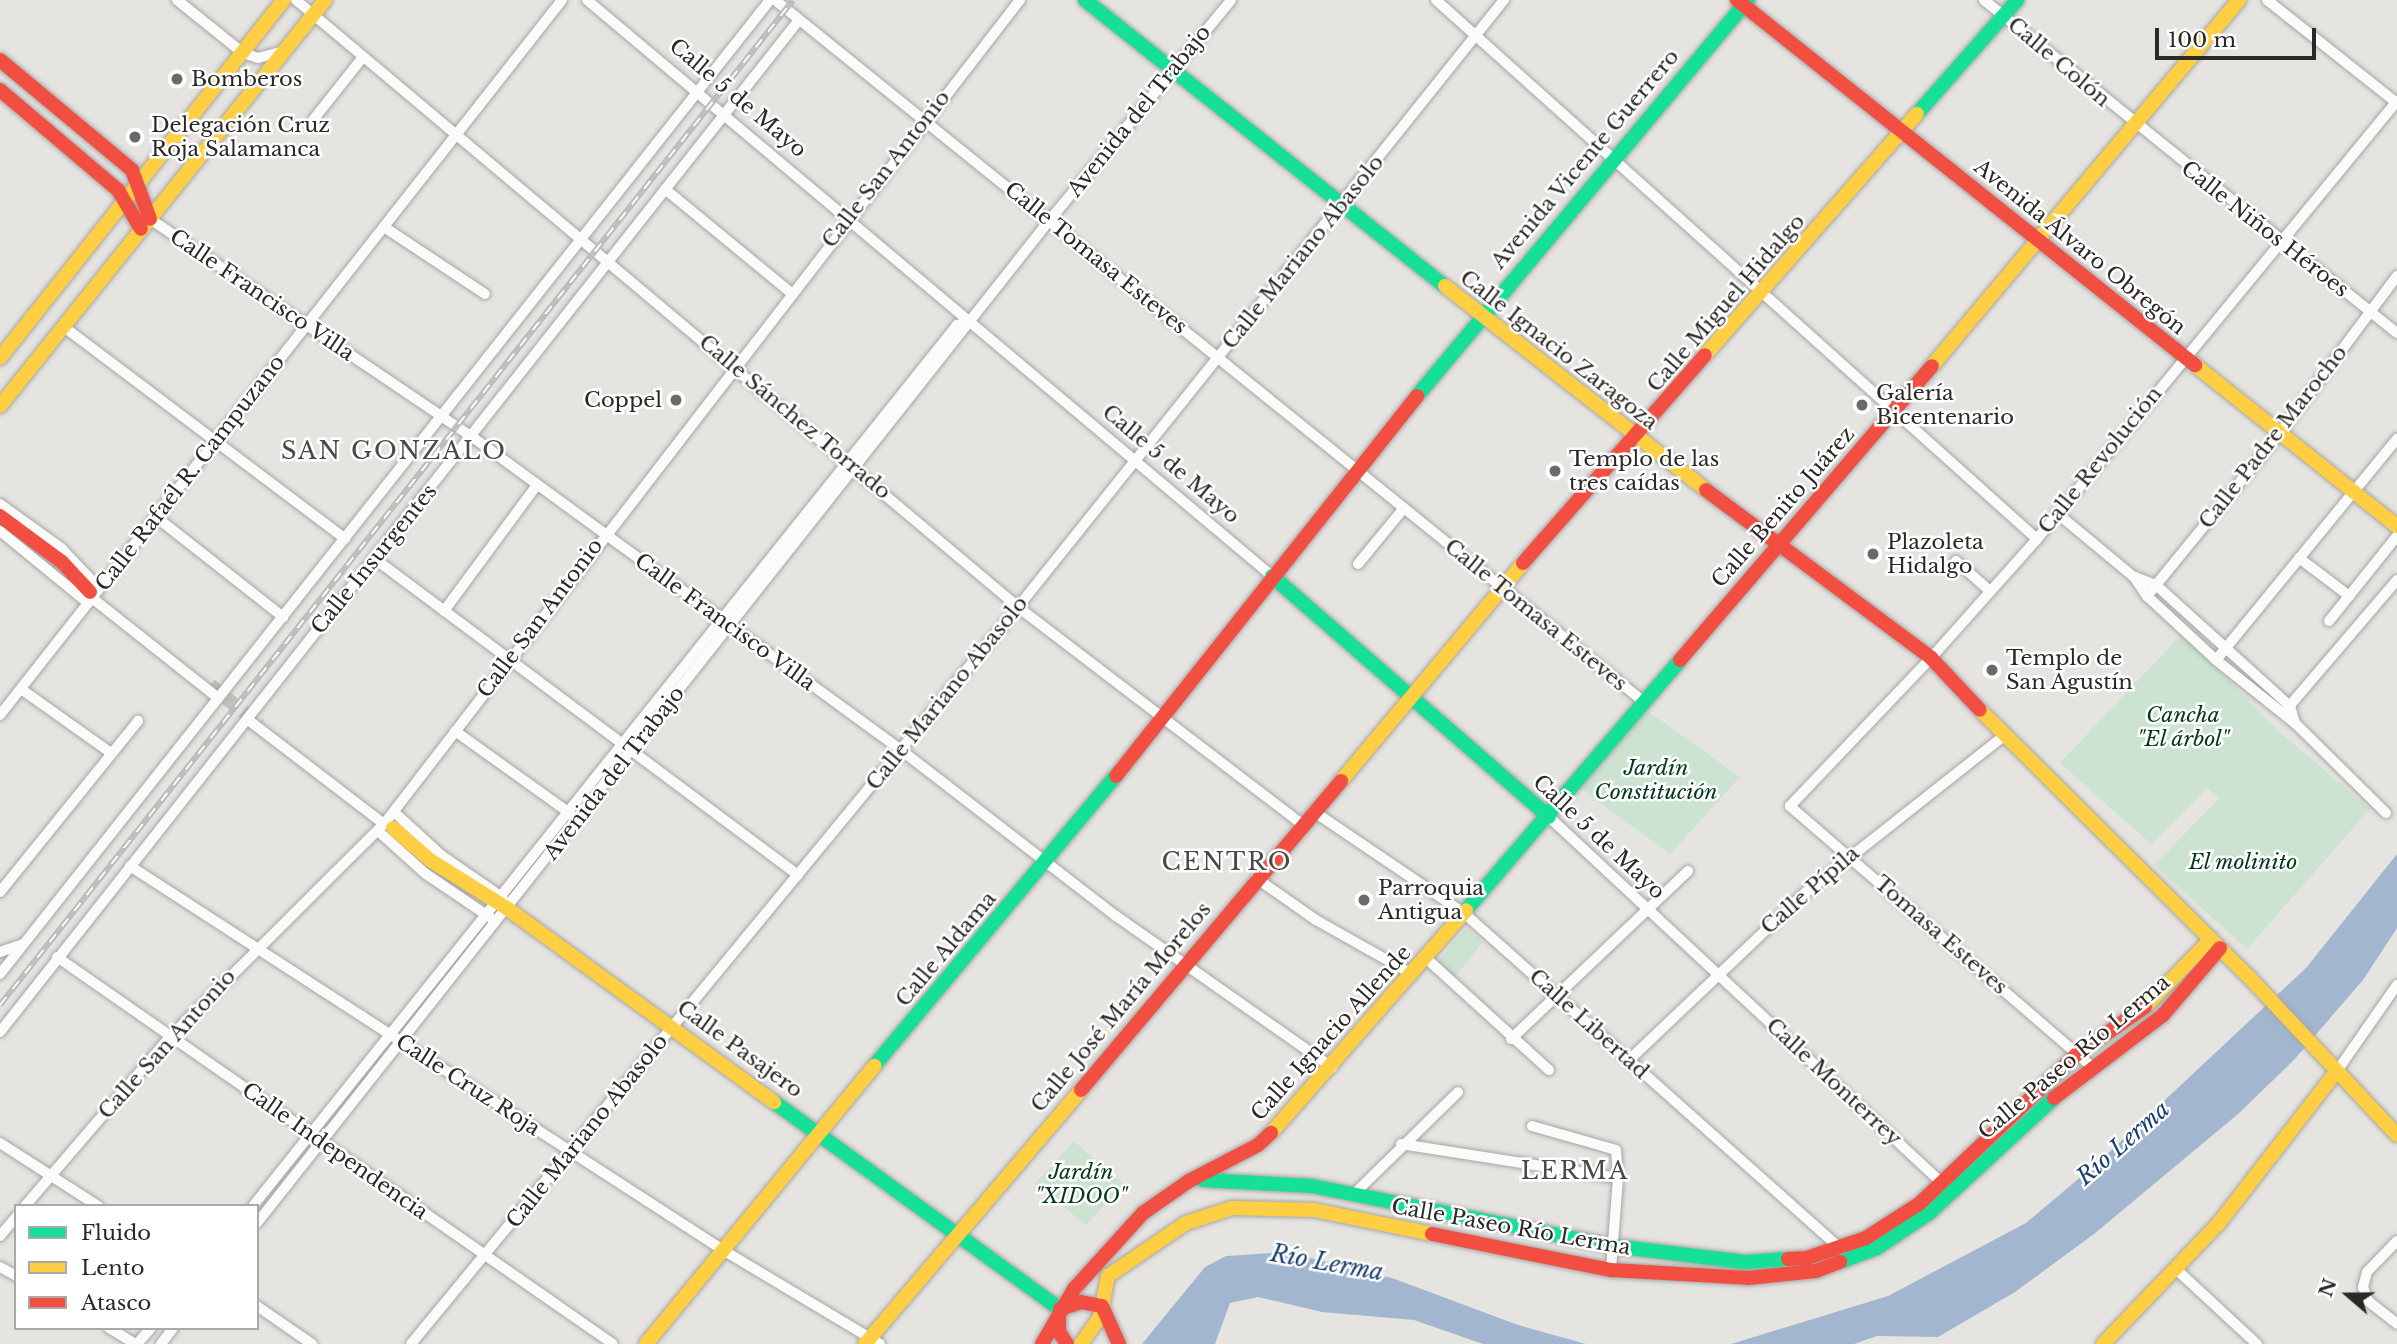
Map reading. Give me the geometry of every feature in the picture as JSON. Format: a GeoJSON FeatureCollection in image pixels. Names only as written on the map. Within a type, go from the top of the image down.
{"type":"FeatureCollection","features":[{"type":"Feature","properties":{"kind":"street"},"geometry":{"type":"LineString","coordinates":[[177,0],[243,53],[267,58],[288,46]]}},
{"type":"Feature","properties":{"kind":"street"},"geometry":{"type":"LineString","coordinates":[[0,358],[284,0]]}},
{"type":"Feature","properties":{"kind":"street","name":"Calle Sánchez Torrado"},"geometry":{"type":"LineString","coordinates":[[296,0],[852,464],[1018,607],[1161,720],[1301,824]]}},
{"type":"Feature","properties":{"kind":"street"},"geometry":{"type":"LineString","coordinates":[[0,406],[325,0]]}},
{"type":"Feature","properties":{"kind":"street","name":"Calle Rafaél R. Campuzano"},"geometry":{"type":"LineString","coordinates":[[0,715],[562,0]]}},
{"type":"Feature","properties":{"kind":"street","name":"Calle 5 de Mayo"},"geometry":{"type":"LineString","coordinates":[[587,0],[1272,576],[1549,817],[1717,972]]}},
{"type":"Feature","properties":{"kind":"street","name":"Calle Insurgentes"},"geometry":{"type":"LineString","coordinates":[[0,973],[345,539],[440,415],[773,0]]}},
{"type":"Feature","properties":{"kind":"street","name":"Calle Tomasa Esteves"},"geometry":{"type":"LineString","coordinates":[[773,0],[1358,469],[1500,589],[1644,702]]}},
{"type":"Feature","properties":{"kind":"street","name":"Calle San Antonio"},"geometry":{"type":"LineString","coordinates":[[27,1204],[169,1038],[255,947],[385,828],[455,730],[605,533],[1020,0]]}},
{"type":"Feature","properties":{"kind":"street","name":"Calle Ignacio Zaragoza"},"geometry":{"type":"LineString","coordinates":[[1085,0],[1635,437],[1776,546],[1931,658],[2004,736],[2250,978],[2397,1135]]}},
{"type":"Feature","properties":{"kind":"street","name":"Avenida del Trabajo"},"geometry":{"type":"LineString","coordinates":[[255,1204],[390,1034],[500,905],[578,819],[957,325],[969,322],[1231,0]]}},
{"type":"Feature","properties":{"kind":"street"},"geometry":{"type":"LineString","coordinates":[[1436,0],[1614,156],[2037,538]]}},
{"type":"Feature","properties":{"kind":"street","name":"Calle Mariano Abasolo"},"geometry":{"type":"LineString","coordinates":[[411,1344],[1018,607],[1504,0]]}},
{"type":"Feature","properties":{"kind":"street","name":"Calle Colón"},"geometry":{"type":"LineString","coordinates":[[1984,0],[2134,125]]}},
{"type":"Feature","properties":{"kind":"street","name":"Calle Miguel Hidalgo"},"geometry":{"type":"LineString","coordinates":[[1409,696],[1763,292],[1899,130],[2017,0]]}},
{"type":"Feature","properties":{"kind":"street","name":"Calle Benito Juárez"},"geometry":{"type":"LineString","coordinates":[[1549,817],[1776,546],[2039,241],[2239,0]]}},
{"type":"Feature","properties":{"kind":"street"},"geometry":{"type":"LineString","coordinates":[[2267,0],[2397,102]]}},
{"type":"Feature","properties":{"kind":"street","name":"Avenida Álvaro Obregón"},"geometry":{"type":"LineString","coordinates":[[1743,2],[1899,130],[2397,526]]}},
{"type":"Feature","properties":{"kind":"street","name":"Avenida Vicente Guerrero"},"geometry":{"type":"LineString","coordinates":[[1272,576],[1481,316],[1743,2]]}},
{"type":"Feature","properties":{"kind":"street","name":"Calle Insurgentes"},"geometry":{"type":"LineString","coordinates":[[0,1032],[799,20]]}},
{"type":"Feature","properties":{"kind":"street"},"geometry":{"type":"LineString","coordinates":[[313,120],[363,57]]}},
{"type":"Feature","properties":{"kind":"street"},"geometry":{"type":"LineString","coordinates":[[0,60],[107,147],[140,183],[146,224]]}},
{"type":"Feature","properties":{"kind":"street"},"geometry":{"type":"LineString","coordinates":[[0,90],[118,190],[124,201],[146,224]]}},
{"type":"Feature","properties":{"kind":"street","name":"Calle Revolución"},"geometry":{"type":"LineString","coordinates":[[1790,806],[1931,658],[2058,514],[2184,356],[2397,102]]}},
{"type":"Feature","properties":{"kind":"street"},"geometry":{"type":"LineString","coordinates":[[194,114],[219,132]]}},
{"type":"Feature","properties":{"kind":"street","name":"Calle Niños Héroes"},"geometry":{"type":"LineString","coordinates":[[2134,125],[2397,332]]}},
{"type":"Feature","properties":{"kind":"street"},"geometry":{"type":"LineString","coordinates":[[665,189],[790,292]]}},
{"type":"Feature","properties":{"kind":"street","name":"Calle Francisco Villa"},"geometry":{"type":"LineString","coordinates":[[146,224],[306,326],[472,437],[901,750],[1046,864],[1332,1067]]}},
{"type":"Feature","properties":{"kind":"street"},"geometry":{"type":"LineString","coordinates":[[384,227],[485,294]]}},
{"type":"Feature","properties":{"kind":"street","name":"Calle Padre Marocho"},"geometry":{"type":"LineString","coordinates":[[2147,596],[2280,433],[2397,276]]}},
{"type":"Feature","properties":{"kind":"street"},"geometry":{"type":"LineString","coordinates":[[64,327],[345,539]]}},
{"type":"Feature","properties":{"kind":"street"},"geometry":{"type":"LineString","coordinates":[[24,328],[39,339],[39,358]]}},
{"type":"Feature","properties":{"kind":"street"},"geometry":{"type":"LineString","coordinates":[[2216,660],[2397,439]]}},
{"type":"Feature","properties":{"kind":"street"},"geometry":{"type":"LineString","coordinates":[[443,611],[537,485]]}},
{"type":"Feature","properties":{"kind":"street"},"geometry":{"type":"LineString","coordinates":[[0,504],[61,548],[92,595]]}},
{"type":"Feature","properties":{"kind":"street"},"geometry":{"type":"LineString","coordinates":[[1358,564],[1404,508]]}},
{"type":"Feature","properties":{"kind":"street"},"geometry":{"type":"LineString","coordinates":[[2058,514],[2134,577],[2147,596],[2216,660],[2281,716],[2295,723],[2386,813]]}},
{"type":"Feature","properties":{"kind":"street"},"geometry":{"type":"LineString","coordinates":[[0,516],[62,562],[92,595]]}},
{"type":"Feature","properties":{"kind":"street"},"geometry":{"type":"LineString","coordinates":[[156,517],[283,617]]}},
{"type":"Feature","properties":{"kind":"street"},"geometry":{"type":"LineString","coordinates":[[0,531],[92,595],[217,697]]}},
{"type":"Feature","properties":{"kind":"street"},"geometry":{"type":"LineString","coordinates":[[2329,621],[2397,536]]}},
{"type":"Feature","properties":{"kind":"street"},"geometry":{"type":"LineString","coordinates":[[2299,558],[2349,596]]}},
{"type":"Feature","properties":{"kind":"street"},"geometry":{"type":"LineString","coordinates":[[374,559],[798,875]]}},
{"type":"Feature","properties":{"kind":"street"},"geometry":{"type":"LineString","coordinates":[[1956,561],[1990,592]]}},
{"type":"Feature","properties":{"kind":"street","name":"Calle Aldama"},"geometry":{"type":"LineString","coordinates":[[646,1344],[818,1132],[1046,864],[1272,576]]}},
{"type":"Feature","properties":{"kind":"street"},"geometry":{"type":"LineString","coordinates":[[2134,577],[2156,585],[2290,706],[2295,723]]}},
{"type":"Feature","properties":{"kind":"street"},"geometry":{"type":"LineString","coordinates":[[2281,716],[2397,580]]}},
{"type":"Feature","properties":{"kind":"street","name":"Avenida del Trabajo"},"geometry":{"type":"LineString","coordinates":[[259,1221],[497,922],[500,905],[568,812],[622,744],[727,622]]}},
{"type":"Feature","properties":{"kind":"street"},"geometry":{"type":"LineString","coordinates":[[21,688],[111,753]]}},
{"type":"Feature","properties":{"kind":"street","name":"Calle José María Morelos"},"geometry":{"type":"LineString","coordinates":[[872,1342],[956,1233],[1187,966],[1256,878],[1409,696]]}},
{"type":"Feature","properties":{"kind":"street","name":"Calle Pasajero"},"geometry":{"type":"LineString","coordinates":[[247,719],[385,828],[673,1027],[1060,1309]]}},
{"type":"Feature","properties":{"kind":"street"},"geometry":{"type":"LineString","coordinates":[[0,892],[138,721]]}},
{"type":"Feature","properties":{"kind":"street"},"geometry":{"type":"LineString","coordinates":[[455,730],[578,819]]}},
{"type":"Feature","properties":{"kind":"street","name":"Calle Pípila"},"geometry":{"type":"LineString","coordinates":[[1629,1060],[1717,972],[1850,855],[2004,736]]}},
{"type":"Feature","properties":{"kind":"street","name":"Tomasa Esteves"},"geometry":{"type":"LineString","coordinates":[[1790,806],[1850,855],[2091,1066]]}},
{"type":"Feature","properties":{"kind":"street","name":"Calle Libertad"},"geometry":{"type":"LineString","coordinates":[[1313,811],[1465,914],[1851,1257]]}},
{"type":"Feature","properties":{"kind":"street"},"geometry":{"type":"LineString","coordinates":[[394,812],[500,905],[497,922]]}},
{"type":"Feature","properties":{"kind":"street","name":"Calle Ignacio Allende"},"geometry":{"type":"LineString","coordinates":[[1042,1344],[1060,1309],[1143,1213],[1189,1181],[1258,1145],[1332,1067],[1549,817]]}},
{"type":"Feature","properties":{"kind":"street","name":"Calle Cruz Roja"},"geometry":{"type":"LineString","coordinates":[[130,866],[723,1250],[872,1342]]}},
{"type":"Feature","properties":{"kind":"street"},"geometry":{"type":"LineString","coordinates":[[1511,1039],[1688,871]]}},
{"type":"Feature","properties":{"kind":"street"},"geometry":{"type":"LineString","coordinates":[[1256,878],[1337,933],[1412,974]]}},
{"type":"Feature","properties":{"kind":"street","name":"Calle Paseo Río Lerma"},"geometry":{"type":"LineString","coordinates":[[1102,1284],[1113,1272],[1185,1223],[1216,1211],[1259,1206],[1314,1210],[1611,1270],[1782,1277],[1851,1257],[1904,1232],[2077,1054],[2149,1004],[2215,943]]}},
{"type":"Feature","properties":{"kind":"street","name":"Calle Paseo Río Lerma"},"geometry":{"type":"LineString","coordinates":[[1189,1181],[1271,1181],[1613,1246],[1745,1262],[1807,1258],[1840,1247],[1894,1223],[1946,1187],[2091,1066],[2163,1015],[2215,943]]}},
{"type":"Feature","properties":{"kind":"street"},"geometry":{"type":"LineString","coordinates":[[0,952],[23,944]]}},
{"type":"Feature","properties":{"kind":"street","name":"Calle Independencia"},"geometry":{"type":"LineString","coordinates":[[57,957],[169,1038],[613,1344]]}},
{"type":"Feature","properties":{"kind":"street"},"geometry":{"type":"LineString","coordinates":[[1427,959],[1511,1039],[1549,1070]]}},
{"type":"Feature","properties":{"kind":"street","name":"Calle Monterrey"},"geometry":{"type":"LineString","coordinates":[[1717,972],[1946,1187]]}},
{"type":"Feature","properties":{"kind":"street"},"geometry":{"type":"LineString","coordinates":[[2103,1344],[2177,1270],[2258,1175],[2337,1071],[2397,985]]}},
{"type":"Feature","properties":{"kind":"street"},"geometry":{"type":"LineString","coordinates":[[1353,1195],[1401,1144],[1458,1092]]}},
{"type":"Feature","properties":{"kind":"street"},"geometry":{"type":"LineString","coordinates":[[1532,1126],[1616,1150],[1618,1178],[1611,1270]]}},
{"type":"Feature","properties":{"kind":"street"},"geometry":{"type":"LineString","coordinates":[[0,1143],[94,1204]]}},
{"type":"Feature","properties":{"kind":"street"},"geometry":{"type":"LineString","coordinates":[[1401,1144],[1618,1178]]}},
{"type":"Feature","properties":{"kind":"street"},"geometry":{"type":"LineString","coordinates":[[0,1236],[14,1219]]}},
{"type":"Feature","properties":{"kind":"street"},"geometry":{"type":"LineString","coordinates":[[2397,1241],[2367,1272],[2363,1287],[2368,1301],[2397,1324]]}},
{"type":"Feature","properties":{"kind":"street"},"geometry":{"type":"LineString","coordinates":[[1081,1344],[1096,1326],[1102,1306],[1102,1284],[1112,1247]]}},
{"type":"Feature","properties":{"kind":"street"},"geometry":{"type":"LineString","coordinates":[[2177,1270],[2257,1344]]}},
{"type":"Feature","properties":{"kind":"street"},"geometry":{"type":"LineString","coordinates":[[1068,1344],[1057,1324],[1060,1309],[1081,1303],[1102,1306]]}},
{"type":"Feature","properties":{"kind":"street"},"geometry":{"type":"LineString","coordinates":[[1102,1306],[1119,1344]]}},
{"type":"Feature","properties":{"kind":"street"},"geometry":{"type":"LineString","coordinates":[[259,1307],[312,1344]]}},
{"type":"Feature","properties":{"kind":"street"},"geometry":{"type":"LineString","coordinates":[[112,1330],[137,1344],[149,1330]]}},
{"type":"Feature","properties":{"kind":"green space"},"geometry":{"type":"Polygon","coordinates":[[[2182,634],[2281,733],[2370,809],[2247,949],[2154,865],[2219,799],[2207,788],[2151,844],[2060,763],[2182,634]]]}},
{"type":"Feature","properties":{"kind":"green space","name":"Jardín Constitución"},"geometry":{"type":"Polygon","coordinates":[[[1645,709],[1740,777],[1670,854],[1580,788],[1645,709]]]}},
{"type":"Feature","properties":{"kind":"green space"},"geometry":{"type":"Polygon","coordinates":[[[1466,928],[1483,942],[1455,977],[1437,962],[1466,928]]]}},
{"type":"Feature","properties":{"kind":"green space","name":"Jardín \"XIDOO\""},"geometry":{"type":"Polygon","coordinates":[[[1074,1141],[1123,1184],[1086,1225],[1035,1184],[1074,1141]]]}},
{"type":"Feature","properties":{"kind":"water","name":"Río Lerma"},"geometry":{"type":"Polygon","coordinates":[[[2397,854],[2397,928],[2363,980],[2293,1061],[2238,1114],[2094,1234],[2015,1292],[1938,1337],[1877,1336],[1854,1344],[1731,1344],[1888,1296],[2026,1223],[2103,1158],[2306,968],[2397,854]]]}},
{"type":"Feature","properties":{"kind":"water","name":"Río Lerma"},"geometry":{"type":"Polygon","coordinates":[[[1286,1252],[1392,1278],[1518,1325],[1586,1344],[1483,1344],[1414,1320],[1322,1312],[1258,1297],[1230,1303],[1215,1344],[1142,1344],[1205,1267],[1226,1256],[1286,1252]]]}},
{"type":"Feature","properties":{"kind":"tunnel"},"geometry":{"type":"LineString","coordinates":[[210,685],[260,725]]}},
{"type":"Feature","properties":{"kind":"railway"},"geometry":{"type":"LineString","coordinates":[[0,1005],[793,0]]}},
{"type":"Feature","properties":{"kind":"traffic: fast"},"geometry":{"type":"LineString","coordinates":[[1085,0],[1445,286]]}},
{"type":"Feature","properties":{"kind":"traffic: fast"},"geometry":{"type":"LineString","coordinates":[[1417,396],[1748,0]]}},
{"type":"Feature","properties":{"kind":"traffic: fast"},"geometry":{"type":"LineString","coordinates":[[1917,114],[2017,0]]}},
{"type":"Feature","properties":{"kind":"traffic: fast"},"geometry":{"type":"LineString","coordinates":[[1272,576],[1549,817]]}},
{"type":"Feature","properties":{"kind":"traffic: fast"},"geometry":{"type":"LineString","coordinates":[[1466,910],[1680,660]]}},
{"type":"Feature","properties":{"kind":"traffic: fast"},"geometry":{"type":"LineString","coordinates":[[874,1066],[1116,776]]}},
{"type":"Feature","properties":{"kind":"traffic: fast"},"geometry":{"type":"LineString","coordinates":[[1840,1262],[1877,1248],[1929,1213],[2054,1098]]}},
{"type":"Feature","properties":{"kind":"traffic: fast"},"geometry":{"type":"LineString","coordinates":[[774,1102],[1060,1309]]}},
{"type":"Feature","properties":{"kind":"traffic: fast"},"geometry":{"type":"LineString","coordinates":[[1203,1180],[1312,1186],[1613,1246],[1745,1262],[1788,1259]]}},
{"type":"Feature","properties":{"kind":"traffic: slow"},"geometry":{"type":"LineString","coordinates":[[0,358],[284,0]]}},
{"type":"Feature","properties":{"kind":"traffic: slow"},"geometry":{"type":"LineString","coordinates":[[0,406],[325,0]]}},
{"type":"Feature","properties":{"kind":"traffic: slow"},"geometry":{"type":"LineString","coordinates":[[1932,366],[2239,0]]}},
{"type":"Feature","properties":{"kind":"traffic: slow"},"geometry":{"type":"LineString","coordinates":[[1705,355],[1917,114]]}},
{"type":"Feature","properties":{"kind":"traffic: slow"},"geometry":{"type":"LineString","coordinates":[[1445,286],[1706,490]]}},
{"type":"Feature","properties":{"kind":"traffic: slow"},"geometry":{"type":"LineString","coordinates":[[2195,365],[2397,526]]}},
{"type":"Feature","properties":{"kind":"traffic: slow"},"geometry":{"type":"LineString","coordinates":[[1341,781],[1523,563]]}},
{"type":"Feature","properties":{"kind":"traffic: slow"},"geometry":{"type":"LineString","coordinates":[[1980,710],[2250,978],[2397,1135]]}},
{"type":"Feature","properties":{"kind":"traffic: slow"},"geometry":{"type":"LineString","coordinates":[[393,828],[430,860],[508,909],[774,1102]]}},
{"type":"Feature","properties":{"kind":"traffic: slow"},"geometry":{"type":"LineString","coordinates":[[1271,1133],[1466,910]]}},
{"type":"Feature","properties":{"kind":"traffic: slow"},"geometry":{"type":"LineString","coordinates":[[2145,1007],[2211,939]]}},
{"type":"Feature","properties":{"kind":"traffic: slow"},"geometry":{"type":"LineString","coordinates":[[646,1344],[874,1066]]}},
{"type":"Feature","properties":{"kind":"traffic: slow"},"geometry":{"type":"LineString","coordinates":[[2103,1344],[2219,1223],[2337,1071]]}},
{"type":"Feature","properties":{"kind":"traffic: slow"},"geometry":{"type":"LineString","coordinates":[[865,1344],[1081,1090]]}},
{"type":"Feature","properties":{"kind":"traffic: slow"},"geometry":{"type":"LineString","coordinates":[[1081,1344],[1100,1317],[1108,1276],[1186,1223],[1232,1208],[1314,1210],[1432,1234]]}},
{"type":"Feature","properties":{"kind":"traffic: jam"},"geometry":{"type":"LineString","coordinates":[[1737,0],[2195,365]]}},
{"type":"Feature","properties":{"kind":"traffic: jam"},"geometry":{"type":"LineString","coordinates":[[0,60],[132,170],[150,219]]}},
{"type":"Feature","properties":{"kind":"traffic: jam"},"geometry":{"type":"LineString","coordinates":[[0,90],[118,190],[141,229]]}},
{"type":"Feature","properties":{"kind":"traffic: jam"},"geometry":{"type":"LineString","coordinates":[[1523,563],[1705,355]]}},
{"type":"Feature","properties":{"kind":"traffic: jam"},"geometry":{"type":"LineString","coordinates":[[1680,660],[1932,366]]}},
{"type":"Feature","properties":{"kind":"traffic: jam"},"geometry":{"type":"LineString","coordinates":[[1116,776],[1417,396]]}},
{"type":"Feature","properties":{"kind":"traffic: jam"},"geometry":{"type":"LineString","coordinates":[[1706,490],[1931,658],[1980,710]]}},
{"type":"Feature","properties":{"kind":"traffic: jam"},"geometry":{"type":"LineString","coordinates":[[0,516],[62,562],[90,592]]}},
{"type":"Feature","properties":{"kind":"traffic: jam"},"geometry":{"type":"LineString","coordinates":[[1081,1090],[1341,781]]}},
{"type":"Feature","properties":{"kind":"traffic: jam"},"geometry":{"type":"LineString","coordinates":[[2054,1098],[2163,1015],[2220,948]]}},
{"type":"Feature","properties":{"kind":"traffic: jam"},"geometry":{"type":"LineString","coordinates":[[1788,1259],[1807,1258],[1866,1238],[1919,1204],[2077,1054],[2145,1007]]}},
{"type":"Feature","properties":{"kind":"traffic: jam"},"geometry":{"type":"LineString","coordinates":[[1042,1344],[1074,1289],[1143,1213],[1189,1181],[1258,1145],[1271,1133]]}},
{"type":"Feature","properties":{"kind":"traffic: jam"},"geometry":{"type":"LineString","coordinates":[[1432,1234],[1611,1270],[1748,1278],[1816,1271],[1840,1262]]}},
{"type":"Feature","properties":{"kind":"traffic: jam"},"geometry":{"type":"LineString","coordinates":[[1060,1309],[1081,1302],[1102,1306],[1119,1344]]}},
{"type":"Feature","properties":{"kind":"traffic: jam"},"geometry":{"type":"LineString","coordinates":[[1059,1314],[1059,1332],[1067,1344]]}},
{"type":"Feature","properties":{"kind":"place","name":"Bomberos"},"geometry":{"type":"Point","coordinates":[177,79]}},
{"type":"Feature","properties":{"kind":"place","name":"Delegación Cruz Roja Salamanca"},"geometry":{"type":"Point","coordinates":[135,137]}},
{"type":"Feature","properties":{"kind":"place","name":"Coppel"},"geometry":{"type":"Point","coordinates":[676,400]}},
{"type":"Feature","properties":{"kind":"place","name":"Galería Bicentenario"},"geometry":{"type":"Point","coordinates":[1862,405]}},
{"type":"Feature","properties":{"kind":"place","name":"Templo de las tres caídas"},"geometry":{"type":"Point","coordinates":[1555,471]}},
{"type":"Feature","properties":{"kind":"place","name":"Plazoleta Hidalgo"},"geometry":{"type":"Point","coordinates":[1873,554]}},
{"type":"Feature","properties":{"kind":"place","name":"Templo de San Agustín"},"geometry":{"type":"Point","coordinates":[1992,670]}},
{"type":"Feature","properties":{"kind":"place","name":"Parroquia Antigua"},"geometry":{"type":"Point","coordinates":[1364,900]}},
{"type":"Feature","properties":{"kind":"district","name":"SAN GONZALO"},"geometry":{"type":"Point","coordinates":[394,451]}},
{"type":"Feature","properties":{"kind":"district","name":"CENTRO"},"geometry":{"type":"Point","coordinates":[1227,862]}},
{"type":"Feature","properties":{"kind":"district","name":"LERMA"},"geometry":{"type":"Point","coordinates":[1575,1171]}},
{"type":"Feature","properties":{"kind":"park label","name":"Cancha \"El árbol\""},"geometry":{"type":"Point","coordinates":[2183,727]}},
{"type":"Feature","properties":{"kind":"park label","name":"El molinito"},"geometry":{"type":"Point","coordinates":[2243,862]}}]}
